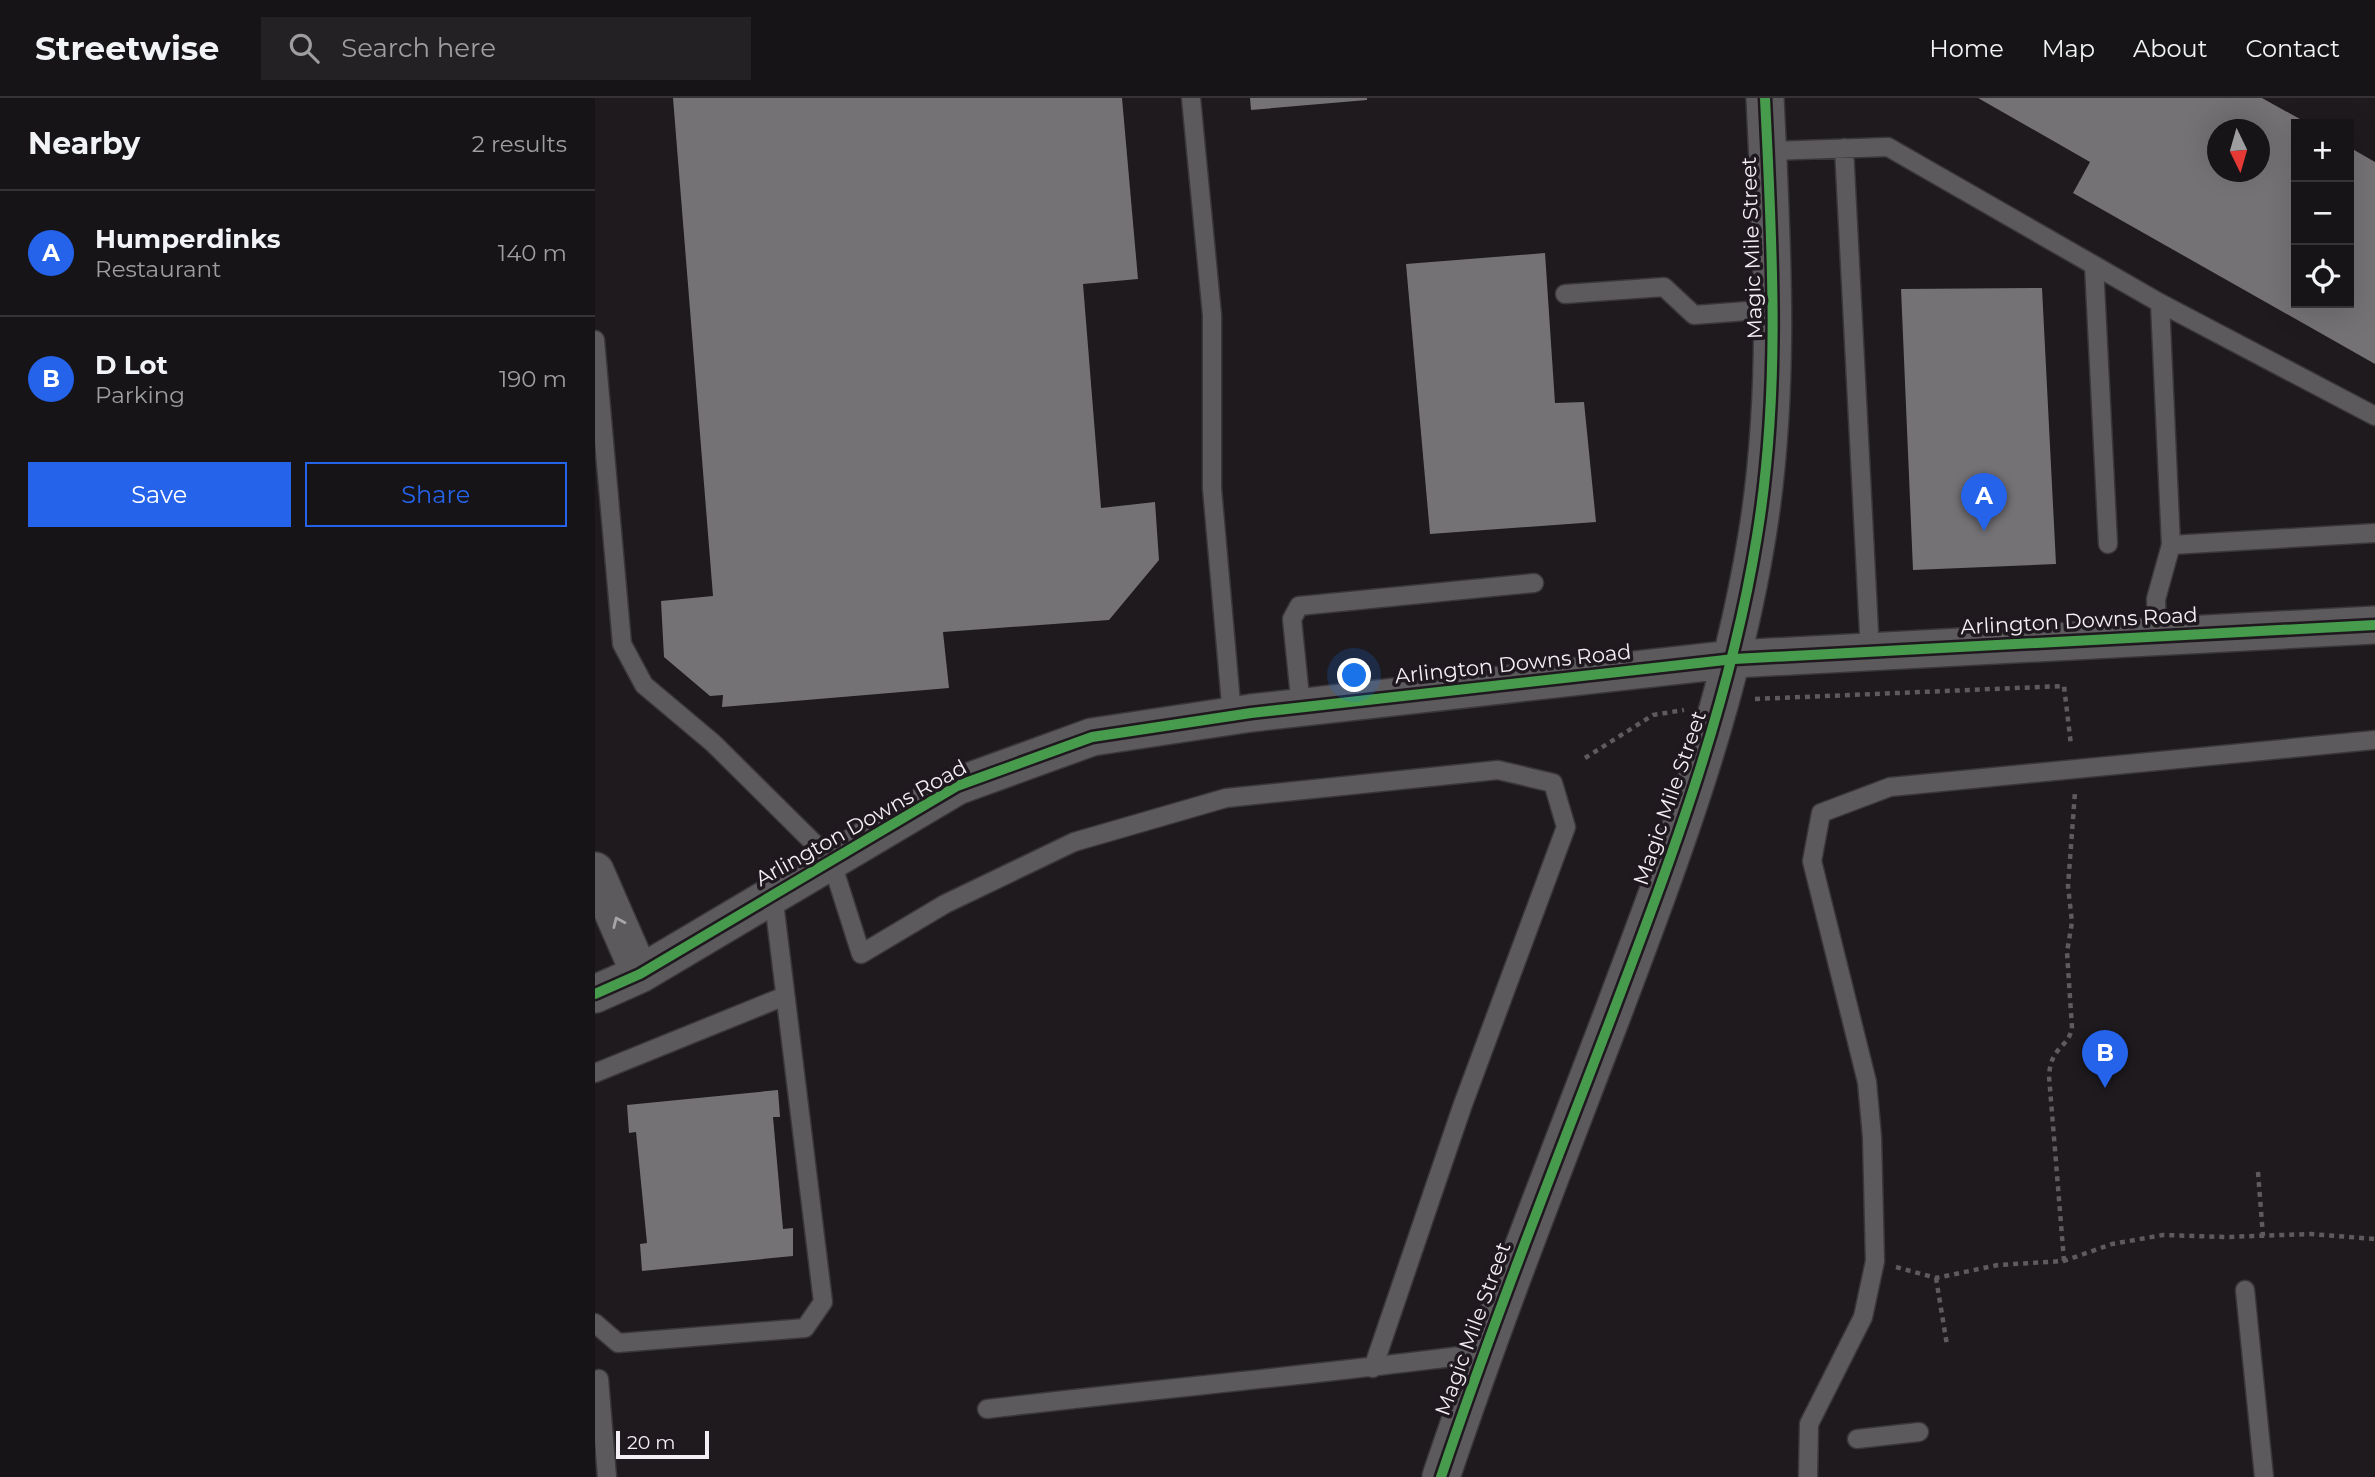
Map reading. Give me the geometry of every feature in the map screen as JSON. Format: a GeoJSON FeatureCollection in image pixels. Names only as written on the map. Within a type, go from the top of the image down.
{"type":"FeatureCollection","features":[{"type":"Feature","properties":{"kind":"street","name":"Magic Mile Street"},"geometry":{"type":"LineString","coordinates":[[1441,1477],[1483,1353],[1674,851],[1734,659],[1757,536],[1774,389],[1774,309],[1765,98]]}},
{"type":"Feature","properties":{"kind":"street","name":"Arlington Downs Road"},"geometry":{"type":"LineString","coordinates":[[595,994],[640,974],[957,786],[1092,737],[1232,715],[1734,659],[2375,625]]}},
{"type":"Feature","properties":{"kind":"street"},"geometry":{"type":"LineString","coordinates":[[595,870],[640,974]]}},
{"type":"Feature","properties":{"kind":"lane"},"geometry":{"type":"LineString","coordinates":[[1191,98],[1212,315],[1212,488],[1232,715]]}},
{"type":"Feature","properties":{"kind":"lane"},"geometry":{"type":"LineString","coordinates":[[1768,151],[1888,147],[2160,303],[2375,416]]}},
{"type":"Feature","properties":{"kind":"lane"},"geometry":{"type":"LineString","coordinates":[[1844,148],[1870,652]]}},
{"type":"Feature","properties":{"kind":"lane"},"geometry":{"type":"LineString","coordinates":[[2094,265],[2108,544]]}},
{"type":"Feature","properties":{"kind":"lane"},"geometry":{"type":"LineString","coordinates":[[1565,294],[1664,286],[1694,315],[1774,309]]}},
{"type":"Feature","properties":{"kind":"lane"},"geometry":{"type":"LineString","coordinates":[[2157,636],[2156,599],[2171,545],[2160,303]]}},
{"type":"Feature","properties":{"kind":"lane"},"geometry":{"type":"LineString","coordinates":[[595,340],[599,438],[622,644],[644,685],[713,743],[831,860],[861,954],[945,904],[1074,842],[1226,798],[1498,770],[1553,783],[1566,827],[1462,1107],[1373,1368]]}},
{"type":"Feature","properties":{"kind":"lane"},"geometry":{"type":"LineString","coordinates":[[2171,545],[2375,533]]}},
{"type":"Feature","properties":{"kind":"lane"},"geometry":{"type":"LineString","coordinates":[[1301,707],[1292,619],[1299,606],[1534,583]]}},
{"type":"Feature","properties":{"kind":"lane"},"geometry":{"type":"LineString","coordinates":[[1808,1477],[1809,1424],[1863,1317],[1875,1261],[1872,1138],[1867,1082],[1812,861],[1821,813],[1890,786],[2375,740]]}},
{"type":"Feature","properties":{"kind":"lane"},"geometry":{"type":"LineString","coordinates":[[595,1323],[618,1343],[805,1328],[823,1302],[773,894]]}},
{"type":"Feature","properties":{"kind":"lane"},"geometry":{"type":"LineString","coordinates":[[595,1073],[785,996]]}},
{"type":"Feature","properties":{"kind":"lane"},"geometry":{"type":"LineString","coordinates":[[2245,1290],[2264,1477]]}},
{"type":"Feature","properties":{"kind":"lane"},"geometry":{"type":"LineString","coordinates":[[987,1409],[1233,1380],[1373,1368],[1483,1353]]}},
{"type":"Feature","properties":{"kind":"lane"},"geometry":{"type":"LineString","coordinates":[[599,1379],[607,1477]]}},
{"type":"Feature","properties":{"kind":"lane"},"geometry":{"type":"LineString","coordinates":[[1857,1438],[1919,1432]]}},
{"type":"Feature","properties":{"kind":"path"},"geometry":{"type":"LineString","coordinates":[[1585,758],[1653,715],[1722,703],[1773,696],[2064,686],[2075,794],[2068,886],[2072,922],[2067,952],[2072,1028],[2071,1036],[2050,1058],[2049,1076],[2064,1261]]}},
{"type":"Feature","properties":{"kind":"path"},"geometry":{"type":"LineString","coordinates":[[2258,1172],[2263,1236]]}},
{"type":"Feature","properties":{"kind":"path"},"geometry":{"type":"LineString","coordinates":[[1875,1261],[1936,1278],[1998,1265],[2064,1261],[2112,1244],[2163,1235],[2311,1234],[2375,1239]]}},
{"type":"Feature","properties":{"kind":"path"},"geometry":{"type":"LineString","coordinates":[[1936,1278],[1947,1345]]}},
{"type":"Feature","properties":{"kind":"building"},"geometry":{"type":"Polygon","coordinates":[[[673,98],[1122,98],[1138,279],[1083,284],[1101,508],[1155,502],[1159,560],[1109,620],[943,632],[949,688],[722,707],[723,695],[710,696],[664,657],[661,601],[713,596],[673,98]]]}},
{"type":"Feature","properties":{"kind":"building"},"geometry":{"type":"Polygon","coordinates":[[[1250,98],[1367,98],[1367,100],[1251,110],[1250,98]]]}},
{"type":"Feature","properties":{"kind":"building"},"geometry":{"type":"Polygon","coordinates":[[[1978,98],[2262,98],[2300,119],[2291,119],[2291,308],[2354,308],[2354,150],[2375,162],[2375,364],[2073,193],[2090,162],[1978,98]]]}},
{"type":"Feature","properties":{"kind":"building"},"geometry":{"type":"Polygon","coordinates":[[[1545,253],[1555,403],[1584,402],[1596,522],[1430,534],[1406,264],[1545,253]]]}},
{"type":"Feature","properties":{"kind":"building"},"geometry":{"type":"Polygon","coordinates":[[[2042,288],[2056,564],[1913,570],[1901,289],[2042,288]]]}},
{"type":"Feature","properties":{"kind":"building"},"geometry":{"type":"Polygon","coordinates":[[[778,1090],[780,1117],[773,1117],[783,1229],[793,1228],[793,1256],[642,1271],[640,1244],[647,1243],[636,1132],[629,1133],[627,1105],[778,1090]]]}},
{"type":"Feature","properties":{"kind":"cycle path"},"geometry":{"type":"LineString","coordinates":[[1441,1477],[1502,1304],[1676,840],[1715,720],[1731,660],[1757,536],[1769,427],[1773,317],[1765,98]]}},
{"type":"Feature","properties":{"kind":"cycle path"},"geometry":{"type":"LineString","coordinates":[[595,994],[640,974],[957,786],[1092,737],[1251,713],[1734,659],[2375,625]]}},
{"type":"Feature","properties":{"kind":"place","name":"Humperdinks"},"geometry":{"type":"Point","coordinates":[1984,531]}},
{"type":"Feature","properties":{"kind":"place","name":"D Lot"},"geometry":{"type":"Point","coordinates":[2105,1088]}}]}
